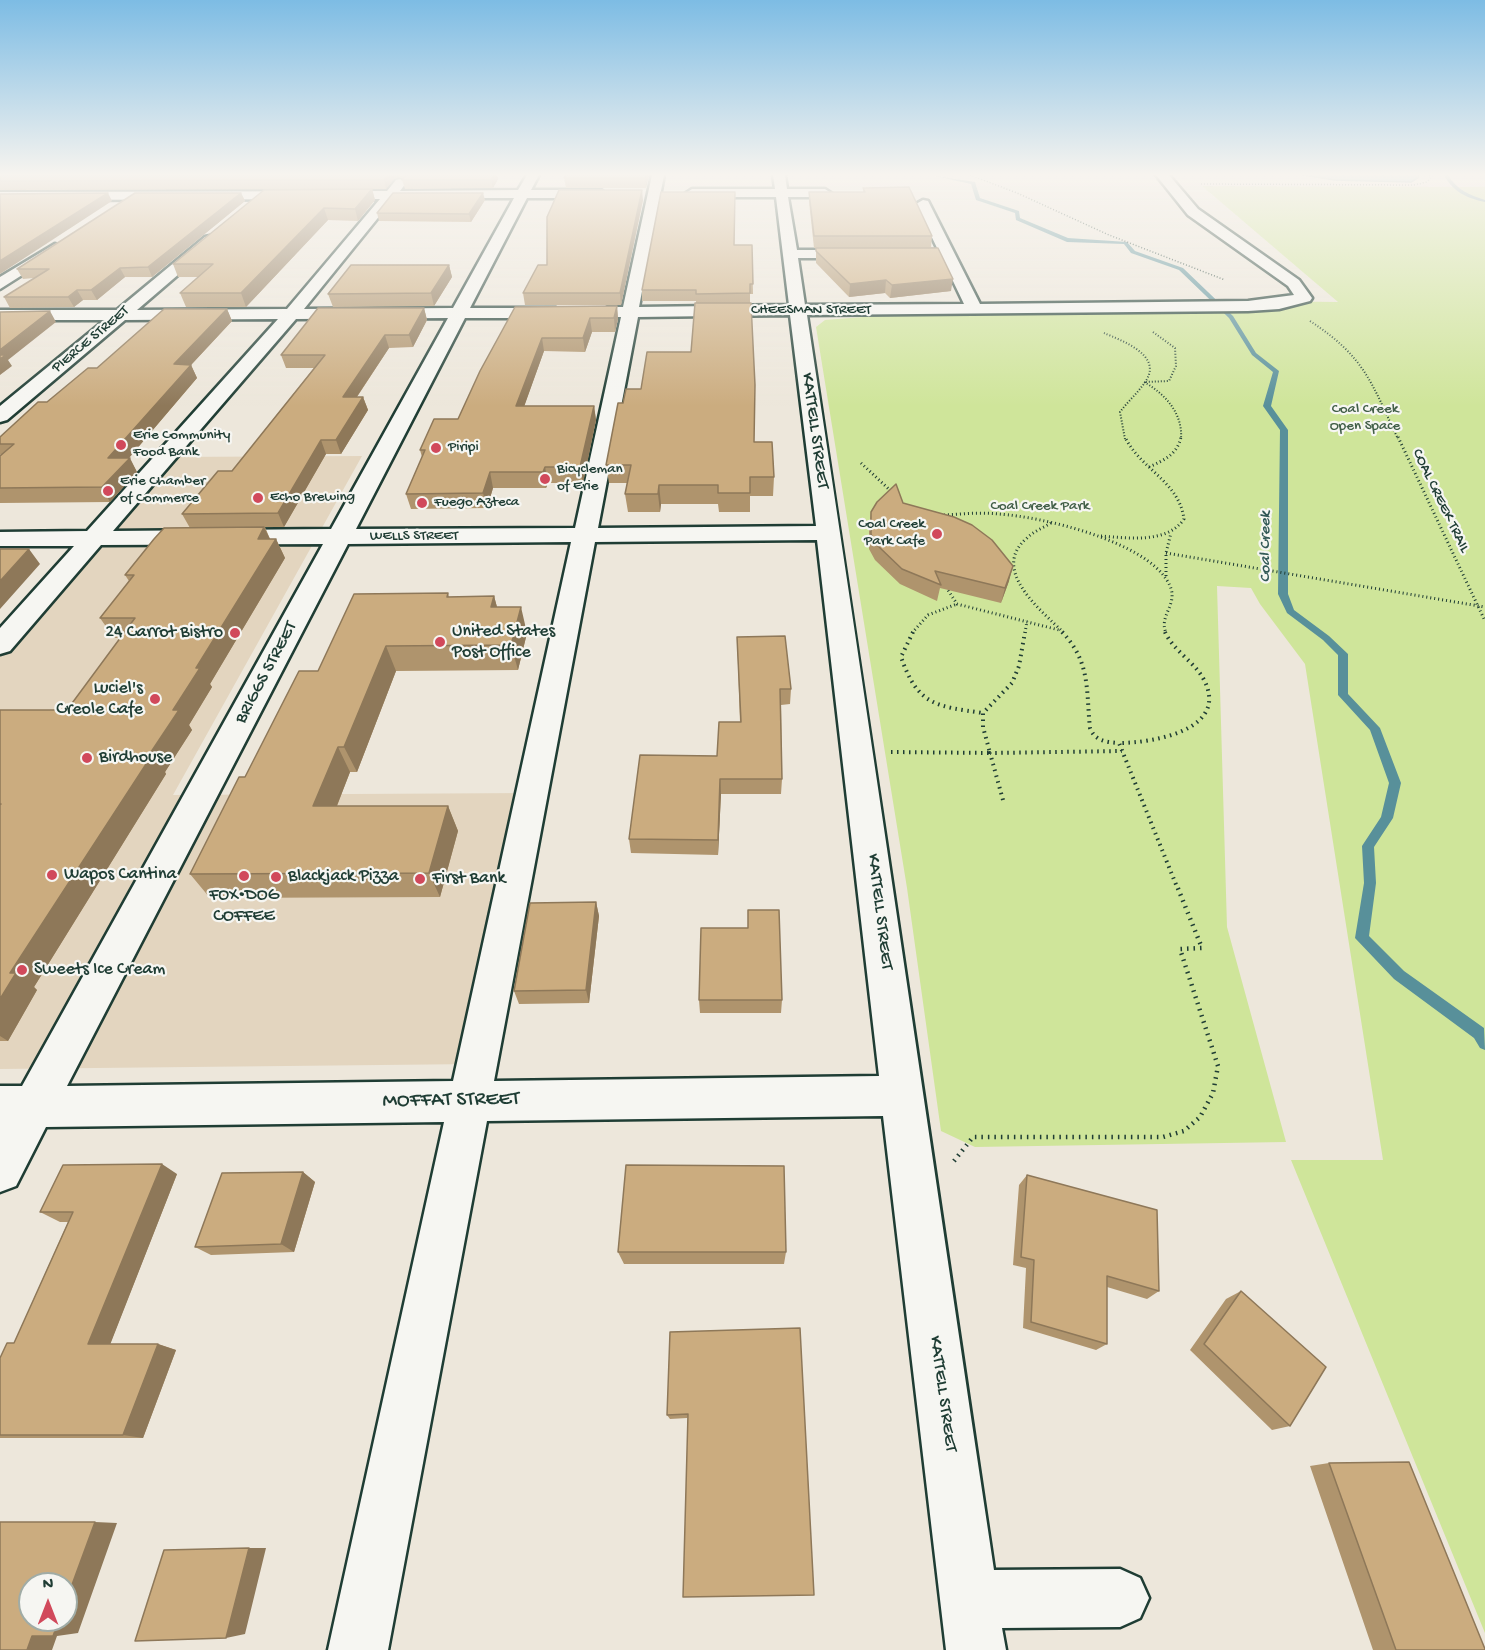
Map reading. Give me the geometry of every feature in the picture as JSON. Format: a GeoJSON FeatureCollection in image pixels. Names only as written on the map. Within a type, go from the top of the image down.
{"type":"FeatureCollection","features":[{"type":"Feature","properties":{"kind":"street"},"geometry":{"type":"LineString","coordinates":[[0,284],[48,252]]}},
{"type":"Feature","properties":{"kind":"street","name":"PIERCE STREET"},"geometry":{"type":"LineString","coordinates":[[0,416],[196,252]]}},
{"type":"Feature","properties":{"kind":"street"},"geometry":{"type":"LineString","coordinates":[[0,645],[343,252]]}},
{"type":"Feature","properties":{"kind":"street","name":"BRIGGS STREET"},"geometry":{"type":"LineString","coordinates":[[0,1170],[17,1107],[340,537],[493,252]]}},
{"type":"Feature","properties":{"kind":"street"},"geometry":{"type":"LineString","coordinates":[[358,1650],[584,536],[613,312],[632,252]]}},
{"type":"Feature","properties":{"kind":"street","name":"CHEESMAN STREET"},"geometry":{"type":"LineString","coordinates":[[613,312],[1248,306],[1279,304],[1304,298],[1294,283],[1250,252]]}},
{"type":"Feature","properties":{"kind":"street"},"geometry":{"type":"LineString","coordinates":[[789,254],[948,254],[975,310]]}},
{"type":"Feature","properties":{"kind":"street","name":"KATTELL STREET"},"geometry":{"type":"LineString","coordinates":[[789,254],[865,800],[909,1153],[973,1625]]}},
{"type":"Feature","properties":{"kind":"street"},"geometry":{"type":"LineString","coordinates":[[0,315],[573,313]]}},
{"type":"Feature","properties":{"kind":"street","name":"WELLS STREET"},"geometry":{"type":"LineString","coordinates":[[0,539],[828,533]]}},
{"type":"Feature","properties":{"kind":"street","name":"MOFFAT STREET"},"geometry":{"type":"LineString","coordinates":[[17,1107],[902,1096]]}},
{"type":"Feature","properties":{"kind":"street"},"geometry":{"type":"LineString","coordinates":[[973,1625],[1120,1598]]}},
{"type":"Feature","properties":{"kind":"path","name":"COAL CREEK TRAIL"},"geometry":{"type":"LineString","coordinates":[[1157,252],[1279,304],[1343,343],[1357,358],[1367,373],[1485,621]]}},
{"type":"Feature","properties":{"kind":"path"},"geometry":{"type":"LineString","coordinates":[[1040,309],[1058,321],[1103,333],[1131,345],[1143,354],[1149,365],[1149,375],[1120,412],[1122,429],[1128,444],[1171,489],[1180,502],[1184,515],[1181,525],[1171,533],[1154,538],[1097,536]]}},
{"type":"Feature","properties":{"kind":"path"},"geometry":{"type":"LineString","coordinates":[[1144,382],[1169,381],[1175,373],[1178,360],[1175,348],[1150,331]]}},
{"type":"Feature","properties":{"kind":"path"},"geometry":{"type":"LineString","coordinates":[[1144,382],[1163,392],[1178,417],[1183,431],[1176,451],[1149,467]]}},
{"type":"Feature","properties":{"kind":"path"},"geometry":{"type":"LineString","coordinates":[[861,462],[875,478],[899,498]]}},
{"type":"Feature","properties":{"kind":"path"},"geometry":{"type":"LineString","coordinates":[[936,514],[1006,514],[1051,523],[1097,536],[1137,555],[1166,577]]}},
{"type":"Feature","properties":{"kind":"path"},"geometry":{"type":"LineString","coordinates":[[1051,523],[1024,540],[1014,564],[1019,585],[1026,596],[1067,638],[1081,662],[1089,691],[1089,731],[1095,738],[1105,743],[1155,741],[1186,731],[1205,716],[1209,703],[1208,687],[1196,666],[1173,645],[1164,629],[1163,620],[1172,604],[1173,594],[1166,577],[1166,553],[1171,533]]}},
{"type":"Feature","properties":{"kind":"path"},"geometry":{"type":"LineString","coordinates":[[1166,553],[1485,607]]}},
{"type":"Feature","properties":{"kind":"path"},"geometry":{"type":"LineString","coordinates":[[945,586],[957,604]]}},
{"type":"Feature","properties":{"kind":"path"},"geometry":{"type":"LineString","coordinates":[[983,713],[942,707],[924,700],[912,688],[901,657],[907,642],[923,618],[937,608],[957,604],[1059,630]]}},
{"type":"Feature","properties":{"kind":"path"},"geometry":{"type":"LineString","coordinates":[[1003,800],[983,727],[983,713],[1006,690],[1012,680],[1020,660],[1027,621]]}},
{"type":"Feature","properties":{"kind":"path"},"geometry":{"type":"LineString","coordinates":[[909,1153],[954,1161],[974,1137],[1163,1137],[1186,1131],[1208,1107],[1216,1085],[1218,1066],[1180,949],[1202,948],[1119,743]]}},
{"type":"Feature","properties":{"kind":"path"},"geometry":{"type":"LineString","coordinates":[[889,752],[990,753],[1122,750]]}},
{"type":"Feature","properties":{"kind":"shaded area"},"geometry":{"type":"Polygon","coordinates":[[[362,456],[173,795],[530,793],[476,1064],[0,1069],[0,655],[168,457],[362,456]]]}},
{"type":"Feature","properties":{"kind":"green space"},"geometry":{"type":"Polygon","coordinates":[[[1279,252],[1485,252],[1485,1633],[1291,1160],[1383,1160],[1305,664],[1260,604],[1251,588],[1217,586],[1227,927],[1286,1142],[975,1147],[941,1131],[907,888],[816,327],[825,320],[876,316],[1257,311],[1247,301],[1338,302],[1279,252]]]}},
{"type":"Feature","properties":{"kind":"building"},"geometry":{"type":"Polygon","coordinates":[[[0,252],[14,252],[0,261],[0,252]]]}},
{"type":"Feature","properties":{"kind":"building"},"geometry":{"type":"Polygon","coordinates":[[[43,252],[167,252],[148,267],[120,268],[91,290],[77,290],[68,297],[4,297],[49,269],[17,269],[43,252]]]}},
{"type":"Feature","properties":{"kind":"building"},"geometry":{"type":"Polygon","coordinates":[[[188,252],[281,252],[241,293],[180,293],[213,264],[173,264],[188,252]]]}},
{"type":"Feature","properties":{"kind":"building"},"geometry":{"type":"Polygon","coordinates":[[[547,252],[629,252],[620,293],[523,293],[538,265],[547,265],[547,252]]]}},
{"type":"Feature","properties":{"kind":"building"},"geometry":{"type":"Polygon","coordinates":[[[649,252],[752,252],[753,284],[750,284],[750,293],[696,294],[696,290],[642,290],[649,252]]]}},
{"type":"Feature","properties":{"kind":"building"},"geometry":{"type":"Polygon","coordinates":[[[817,252],[940,252],[953,279],[892,285],[886,280],[850,284],[817,252]]]}},
{"type":"Feature","properties":{"kind":"building"},"geometry":{"type":"Polygon","coordinates":[[[351,265],[449,265],[431,293],[328,294],[351,265]]]}},
{"type":"Feature","properties":{"kind":"building"},"geometry":{"type":"Polygon","coordinates":[[[695,303],[751,303],[755,385],[754,442],[772,442],[774,477],[750,477],[750,493],[718,493],[718,485],[659,485],[658,494],[625,494],[631,465],[606,465],[618,403],[623,403],[626,389],[641,389],[647,352],[691,352],[695,303]]]}},
{"type":"Feature","properties":{"kind":"building"},"geometry":{"type":"Polygon","coordinates":[[[617,306],[614,318],[590,318],[583,338],[542,338],[516,406],[594,406],[580,467],[545,467],[543,472],[490,472],[483,493],[406,494],[425,450],[420,450],[434,419],[458,419],[480,371],[515,307],[617,306]]]}},
{"type":"Feature","properties":{"kind":"building"},"geometry":{"type":"Polygon","coordinates":[[[318,308],[424,308],[409,335],[385,335],[343,397],[363,397],[336,440],[321,440],[278,513],[182,514],[218,471],[232,471],[325,355],[281,355],[318,308]]]}},
{"type":"Feature","properties":{"kind":"building"},"geometry":{"type":"Polygon","coordinates":[[[164,309],[227,309],[174,364],[191,365],[108,458],[130,458],[102,487],[0,488],[0,456],[14,444],[0,444],[0,437],[38,402],[47,402],[88,368],[97,368],[164,309]]]}},
{"type":"Feature","properties":{"kind":"building"},"geometry":{"type":"Polygon","coordinates":[[[50,311],[0,350],[0,312],[50,311]]]}},
{"type":"Feature","properties":{"kind":"building"},"geometry":{"type":"Polygon","coordinates":[[[896,484],[903,503],[954,517],[972,525],[992,540],[1013,566],[1005,588],[935,571],[941,585],[902,569],[877,545],[871,534],[871,512],[877,502],[896,484]]]}},
{"type":"Feature","properties":{"kind":"building"},"geometry":{"type":"Polygon","coordinates":[[[264,527],[258,539],[276,539],[196,668],[200,668],[173,710],[179,710],[149,755],[152,755],[10,973],[16,973],[0,999],[0,710],[67,710],[135,618],[100,618],[134,575],[125,575],[164,528],[264,527]]]}},
{"type":"Feature","properties":{"kind":"building"},"geometry":{"type":"Polygon","coordinates":[[[0,549],[29,549],[0,581],[0,549]]]}},
{"type":"Feature","properties":{"kind":"building"},"geometry":{"type":"Polygon","coordinates":[[[448,593],[447,597],[494,596],[491,607],[521,607],[511,645],[386,646],[344,747],[338,747],[313,806],[448,806],[429,873],[190,874],[239,777],[245,777],[299,671],[318,671],[354,594],[448,593]]]}},
{"type":"Feature","properties":{"kind":"building"},"geometry":{"type":"Polygon","coordinates":[[[785,636],[791,689],[780,689],[782,779],[720,779],[718,840],[629,839],[640,755],[717,756],[719,722],[741,722],[737,637],[785,636]]]}},
{"type":"Feature","properties":{"kind":"building"},"geometry":{"type":"Polygon","coordinates":[[[596,902],[586,990],[514,991],[530,903],[596,902]]]}},
{"type":"Feature","properties":{"kind":"building"},"geometry":{"type":"Polygon","coordinates":[[[748,910],[779,910],[782,1000],[699,1000],[701,928],[748,928],[748,910]]]}},
{"type":"Feature","properties":{"kind":"building"},"geometry":{"type":"Polygon","coordinates":[[[162,1164],[88,1344],[158,1344],[123,1435],[0,1435],[0,1358],[7,1343],[14,1343],[73,1212],[40,1212],[63,1165],[162,1164]]]}},
{"type":"Feature","properties":{"kind":"building"},"geometry":{"type":"Polygon","coordinates":[[[626,1165],[784,1166],[786,1252],[618,1252],[626,1165]]]}},
{"type":"Feature","properties":{"kind":"building"},"geometry":{"type":"Polygon","coordinates":[[[303,1172],[281,1244],[195,1247],[222,1173],[303,1172]]]}},
{"type":"Feature","properties":{"kind":"building"},"geometry":{"type":"Polygon","coordinates":[[[1027,1175],[1157,1210],[1159,1291],[1107,1276],[1107,1344],[1031,1322],[1034,1260],[1021,1257],[1027,1175]]]}},
{"type":"Feature","properties":{"kind":"building"},"geometry":{"type":"Polygon","coordinates":[[[1241,1291],[1326,1367],[1290,1426],[1204,1344],[1241,1291]]]}},
{"type":"Feature","properties":{"kind":"building"},"geometry":{"type":"Polygon","coordinates":[[[800,1328],[814,1595],[683,1597],[688,1414],[667,1415],[670,1332],[800,1328]]]}},
{"type":"Feature","properties":{"kind":"building"},"geometry":{"type":"Polygon","coordinates":[[[1409,1462],[1485,1650],[1396,1650],[1329,1463],[1409,1462]]]}},
{"type":"Feature","properties":{"kind":"building"},"geometry":{"type":"Polygon","coordinates":[[[0,1522],[95,1522],[77,1572],[18,1572],[18,1632],[54,1632],[53,1636],[32,1636],[27,1650],[0,1650],[0,1522]]]}},
{"type":"Feature","properties":{"kind":"building"},"geometry":{"type":"Polygon","coordinates":[[[249,1548],[226,1638],[135,1641],[164,1550],[249,1548]]]}},
{"type":"Feature","properties":{"kind":"waterway","name":"Coal Creek"},"geometry":{"type":"LineString","coordinates":[[1133,252],[1181,269],[1231,317],[1254,354],[1276,371],[1267,406],[1284,430],[1283,594],[1290,611],[1343,654],[1343,695],[1375,728],[1395,783],[1387,818],[1368,846],[1370,883],[1362,938],[1399,975],[1479,1033],[1485,1043]]}},
{"type":"Feature","properties":{"kind":"place","name":"Erie Community Food Bank"},"geometry":{"type":"Point","coordinates":[121,445]}},
{"type":"Feature","properties":{"kind":"place","name":"Piripi"},"geometry":{"type":"Point","coordinates":[436,448]}},
{"type":"Feature","properties":{"kind":"place","name":"Bicycleman of Erie"},"geometry":{"type":"Point","coordinates":[545,479]}},
{"type":"Feature","properties":{"kind":"place","name":"Erie Chamber of Commerce"},"geometry":{"type":"Point","coordinates":[108,491]}},
{"type":"Feature","properties":{"kind":"place","name":"Echo Brewing"},"geometry":{"type":"Point","coordinates":[258,498]}},
{"type":"Feature","properties":{"kind":"place","name":"Fuego Azteca"},"geometry":{"type":"Point","coordinates":[422,503]}},
{"type":"Feature","properties":{"kind":"place","name":"Coal Creek Park Cafe"},"geometry":{"type":"Point","coordinates":[937,534]}},
{"type":"Feature","properties":{"kind":"place","name":"24 Carrot Bistro"},"geometry":{"type":"Point","coordinates":[235,633]}},
{"type":"Feature","properties":{"kind":"place","name":"United States Post Office"},"geometry":{"type":"Point","coordinates":[440,642]}},
{"type":"Feature","properties":{"kind":"place","name":"Luciel's Creole Cafe"},"geometry":{"type":"Point","coordinates":[155,699]}},
{"type":"Feature","properties":{"kind":"place","name":"Birdhouse"},"geometry":{"type":"Point","coordinates":[87,758]}},
{"type":"Feature","properties":{"kind":"place","name":"Wapos Cantina"},"geometry":{"type":"Point","coordinates":[52,875]}},
{"type":"Feature","properties":{"kind":"place","name":"FOX•DOG COFFEE"},"geometry":{"type":"Point","coordinates":[244,876]}},
{"type":"Feature","properties":{"kind":"place","name":"Blackjack Pizza"},"geometry":{"type":"Point","coordinates":[276,877]}},
{"type":"Feature","properties":{"kind":"place","name":"First Bank"},"geometry":{"type":"Point","coordinates":[420,879]}},
{"type":"Feature","properties":{"kind":"place","name":"Sweets Ice Cream"},"geometry":{"type":"Point","coordinates":[22,970]}},
{"type":"Feature","properties":{"kind":"park label","name":"Coal Creek Open Space"},"geometry":{"type":"Point","coordinates":[1365,418]}},
{"type":"Feature","properties":{"kind":"park label","name":"Coal Creek Park"},"geometry":{"type":"Point","coordinates":[1040,507]}}]}
